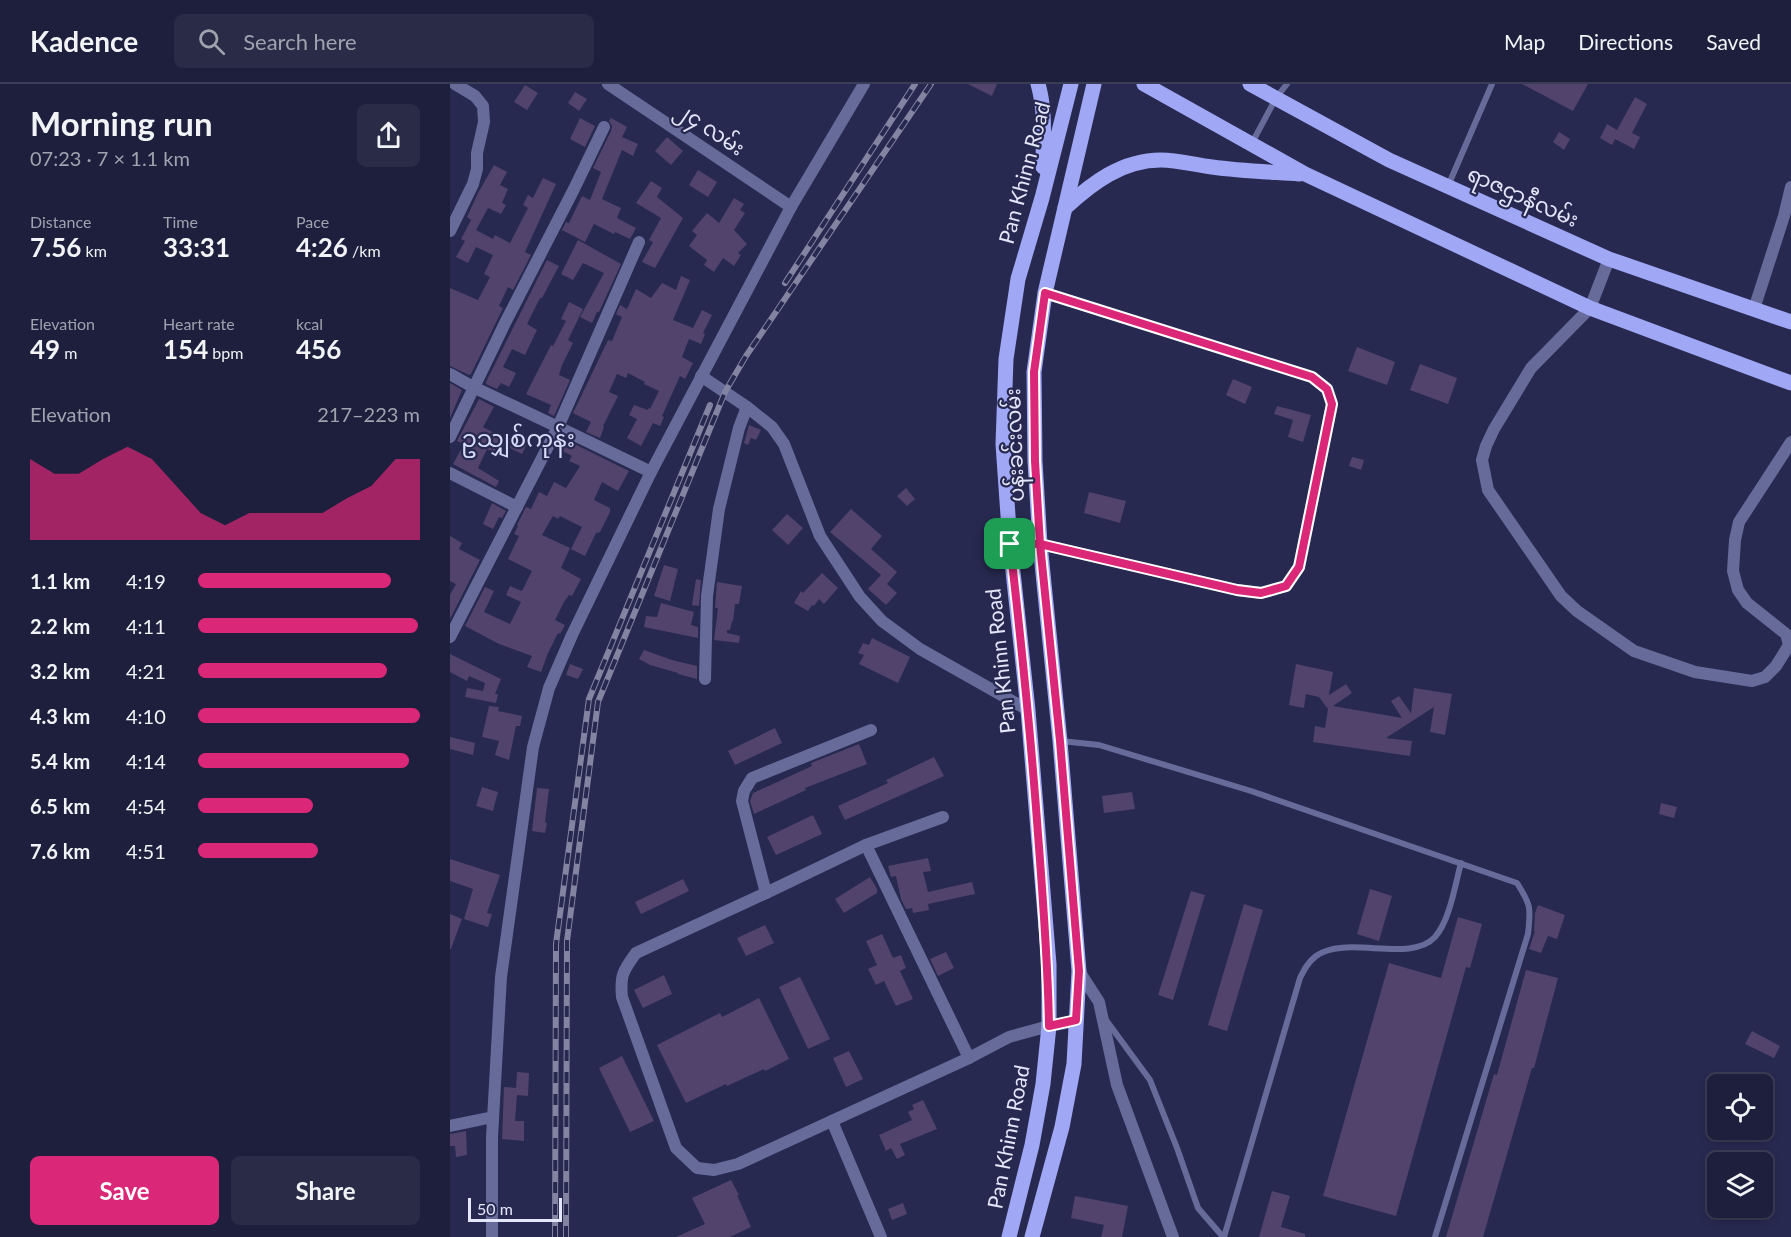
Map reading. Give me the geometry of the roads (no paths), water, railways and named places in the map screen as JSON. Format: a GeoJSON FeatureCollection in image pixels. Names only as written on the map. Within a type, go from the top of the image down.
{"type":"FeatureCollection","features":[{"type":"Feature","properties":{"kind":"main road"},"geometry":{"type":"LineString","coordinates":[[1038,84],[1042,96],[1045,134],[1042,198]]}},
{"type":"Feature","properties":{"kind":"main road","name":"Pan Khinn Road"},"geometry":{"type":"LineString","coordinates":[[1010,1237],[1032,1145],[1043,1084],[1049,1026],[1048,964],[1028,710],[1010,544],[1003,444],[1006,359],[1018,279],[1042,198],[1071,84]]}},
{"type":"Feature","properties":{"kind":"main road","name":"ပန်းခင်းလမ်း"},"geometry":{"type":"LineString","coordinates":[[1032,1237],[1062,1127],[1074,1064],[1079,971],[1060,741],[1040,544],[1035,461],[1034,372],[1045,293],[1094,84]]}},
{"type":"Feature","properties":{"kind":"main road"},"geometry":{"type":"LineString","coordinates":[[1144,84],[1305,174],[1590,308],[1791,383]]}},
{"type":"Feature","properties":{"kind":"main road","name":"ရာဇဌာနီလမ်း"},"geometry":{"type":"LineString","coordinates":[[1250,84],[1389,160],[1610,259],[1791,322]]}},
{"type":"Feature","properties":{"kind":"main road"},"geometry":{"type":"LineString","coordinates":[[1065,208],[1085,189],[1108,173],[1161,160],[1213,168],[1305,174]]}},
{"type":"Feature","properties":{"kind":"street"},"geometry":{"type":"LineString","coordinates":[[450,231],[473,184],[484,122],[483,106],[475,96],[455,84]]}},
{"type":"Feature","properties":{"kind":"street","name":"၂၄ လမ်း"},"geometry":{"type":"LineString","coordinates":[[608,84],[791,207]]}},
{"type":"Feature","properties":{"kind":"street"},"geometry":{"type":"LineString","coordinates":[[492,1237],[493,1117],[501,976],[533,747],[549,688],[572,634],[651,472],[791,207],[864,84]]}},
{"type":"Feature","properties":{"kind":"street"},"geometry":{"type":"LineString","coordinates":[[450,437],[604,127]]}},
{"type":"Feature","properties":{"kind":"street"},"geometry":{"type":"LineString","coordinates":[[1754,309],[1791,187]]}},
{"type":"Feature","properties":{"kind":"street"},"geometry":{"type":"LineString","coordinates":[[450,637],[558,426],[639,242]]}},
{"type":"Feature","properties":{"kind":"street"},"geometry":{"type":"LineString","coordinates":[[1610,259],[1590,308],[1531,368],[1494,429],[1482,460],[1488,490],[1561,596],[1577,611],[1634,651],[1695,672],[1752,681],[1765,677],[1776,666],[1788,645],[1788,638],[1747,603],[1738,590],[1733,571],[1735,540],[1739,522],[1791,442]]}},
{"type":"Feature","properties":{"kind":"street"},"geometry":{"type":"LineString","coordinates":[[1010,544],[1040,544],[1237,590],[1261,593],[1286,586],[1299,567],[1332,404],[1327,389],[1312,377],[1045,293]]}},
{"type":"Feature","properties":{"kind":"street"},"geometry":{"type":"LineString","coordinates":[[450,374],[651,472]]}},
{"type":"Feature","properties":{"kind":"street"},"geometry":{"type":"LineString","coordinates":[[702,376],[772,427],[784,444],[820,536],[860,597],[882,621],[920,649],[1028,710]]}},
{"type":"Feature","properties":{"kind":"street"},"geometry":{"type":"LineString","coordinates":[[705,679],[706,596],[719,509],[739,428],[747,407]]}},
{"type":"Feature","properties":{"kind":"street"},"geometry":{"type":"LineString","coordinates":[[450,473],[517,507]]}},
{"type":"Feature","properties":{"kind":"street"},"geometry":{"type":"LineString","coordinates":[[766,893],[742,801],[744,791],[752,778],[871,730]]}},
{"type":"Feature","properties":{"kind":"street"},"geometry":{"type":"LineString","coordinates":[[944,817],[866,845],[636,953],[625,969],[620,982],[622,997],[676,1148],[697,1168],[714,1170],[738,1164],[969,1058],[1009,1037],[1076,1020]]}},
{"type":"Feature","properties":{"kind":"street"},"geometry":{"type":"LineString","coordinates":[[866,845],[969,1058]]}},
{"type":"Feature","properties":{"kind":"street"},"geometry":{"type":"LineString","coordinates":[[1079,971],[1099,1002],[1117,1085],[1173,1237]]}},
{"type":"Feature","properties":{"kind":"street"},"geometry":{"type":"LineString","coordinates":[[450,1126],[493,1117]]}},
{"type":"Feature","properties":{"kind":"street"},"geometry":{"type":"LineString","coordinates":[[832,1121],[881,1237]]}},
{"type":"Feature","properties":{"kind":"lane"},"geometry":{"type":"LineString","coordinates":[[1252,144],[1276,98],[1287,84]]}},
{"type":"Feature","properties":{"kind":"lane"},"geometry":{"type":"LineString","coordinates":[[1448,186],[1492,84]]}},
{"type":"Feature","properties":{"kind":"lane"},"geometry":{"type":"LineString","coordinates":[[1060,741],[1099,745],[1251,791],[1517,883],[1529,901],[1528,934],[1435,1237]]}},
{"type":"Feature","properties":{"kind":"lane"},"geometry":{"type":"LineString","coordinates":[[1224,1237],[1300,978],[1307,964],[1318,955],[1333,949],[1419,948],[1435,938],[1444,923],[1461,863]]}},
{"type":"Feature","properties":{"kind":"lane"},"geometry":{"type":"LineString","coordinates":[[1103,1015],[1150,1080],[1198,1208],[1224,1237]]}},
{"type":"Feature","properties":{"kind":"railway"},"geometry":{"type":"LineString","coordinates":[[785,283],[915,84]]}},
{"type":"Feature","properties":{"kind":"railway"},"geometry":{"type":"LineString","coordinates":[[566,1237],[567,941],[598,702],[725,392],[746,356],[931,84]]}},
{"type":"Feature","properties":{"kind":"railway"},"geometry":{"type":"LineString","coordinates":[[555,1237],[556,944],[589,699],[710,405]]}},
{"type":"Feature","properties":{"kind":"district","name":"ဥသျှစ်ကုန်း"},"geometry":{"type":"Point","coordinates":[518,439]}}]}
